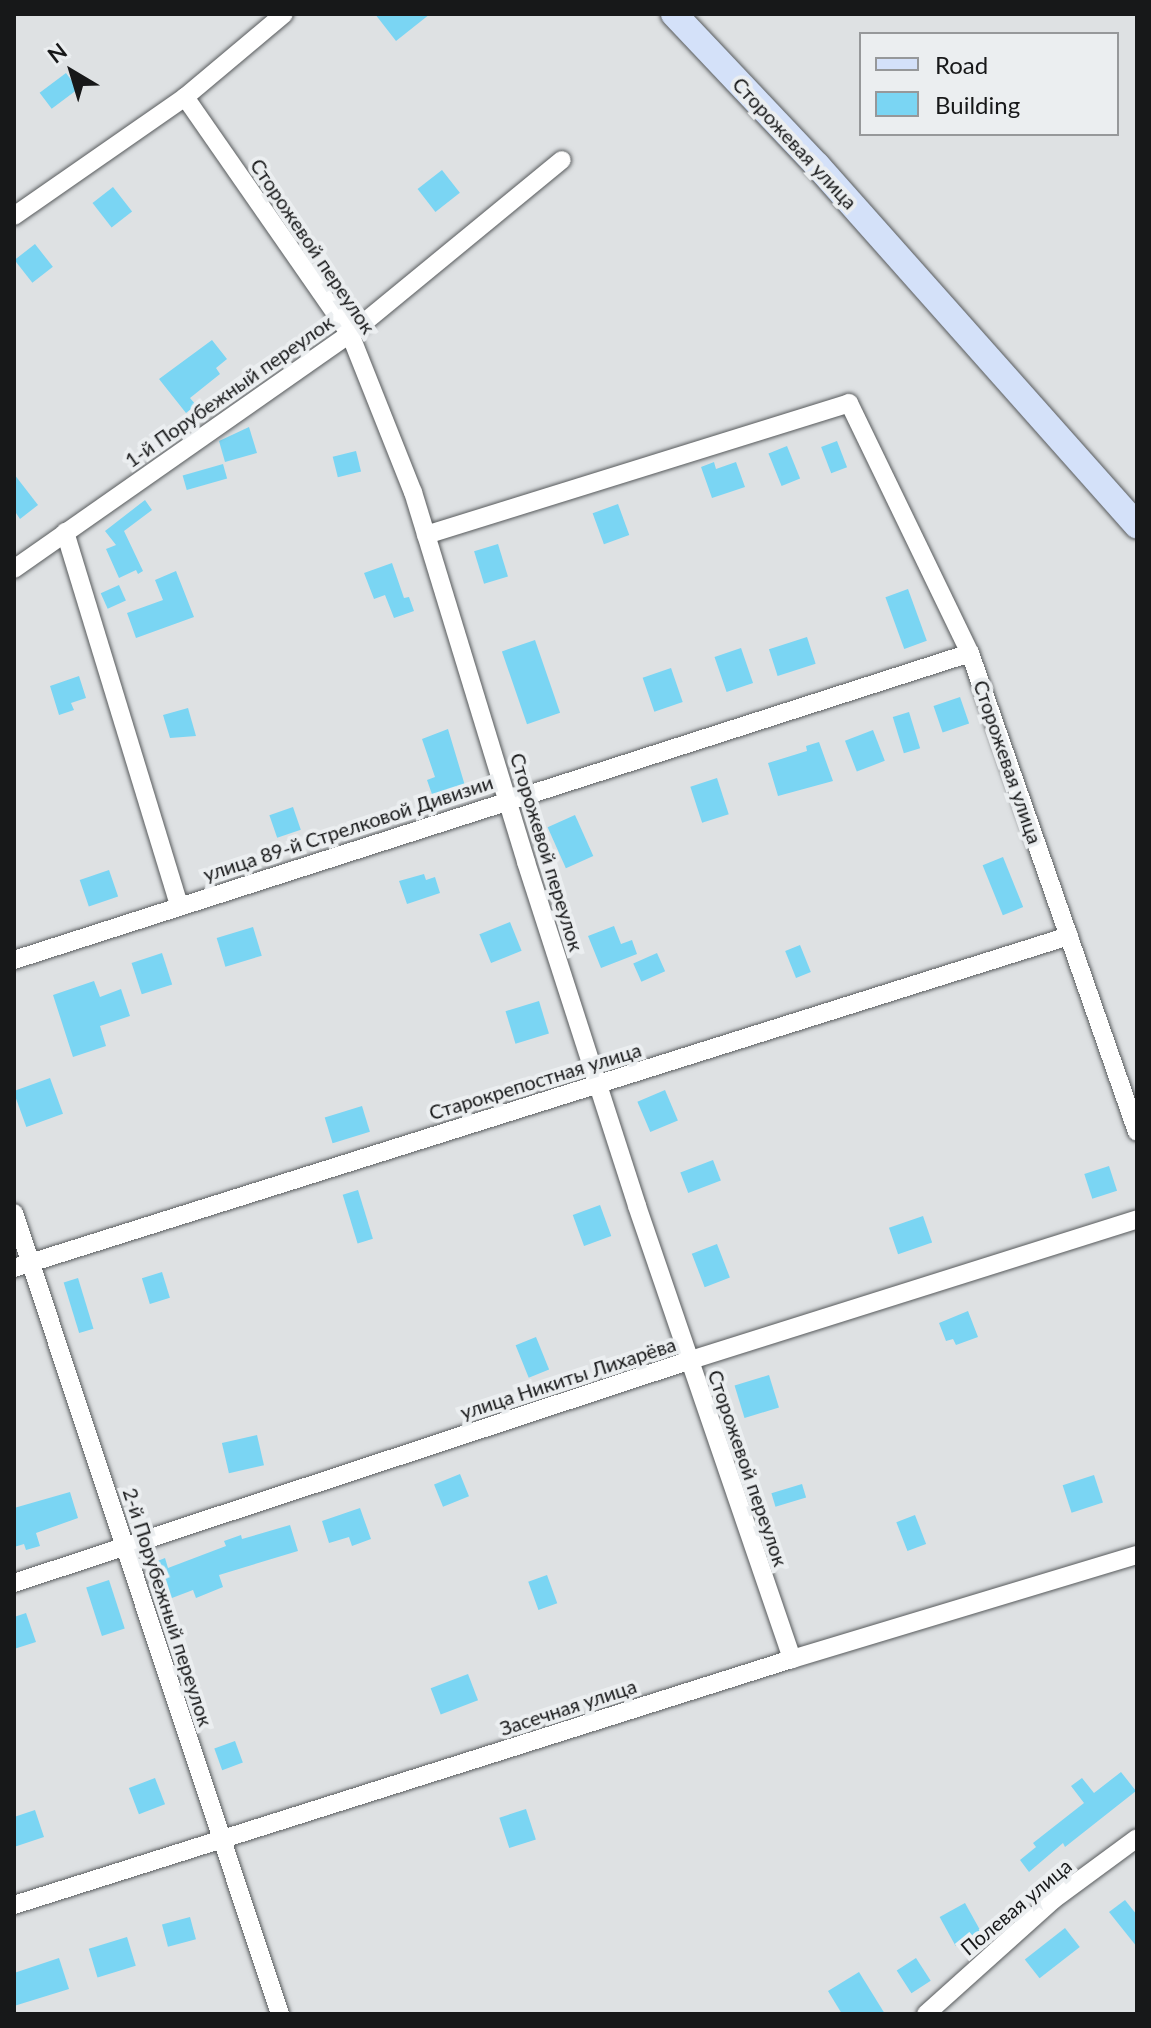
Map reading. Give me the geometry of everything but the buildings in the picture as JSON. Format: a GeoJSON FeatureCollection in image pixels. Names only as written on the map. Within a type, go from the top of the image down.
{"type":"FeatureCollection","features":[{"type":"Feature","properties":{"kind":"main road","name":"Сторожевая улица"},"geometry":{"type":"LineString","coordinates":[[674,14],[817,165],[1137,526]]}},
{"type":"Feature","properties":{"kind":"street"},"geometry":{"type":"LineString","coordinates":[[14,216],[185,97],[284,14]]}},
{"type":"Feature","properties":{"kind":"street","name":"Сторожевой переулок"},"geometry":{"type":"LineString","coordinates":[[185,97],[350,334],[413,492],[598,1085],[688,1361],[792,1659]]}},
{"type":"Feature","properties":{"kind":"street","name":"1-й Порубежный переулок"},"geometry":{"type":"LineString","coordinates":[[14,569],[350,334],[562,160]]}},
{"type":"Feature","properties":{"kind":"street","name":"Сторожевая улица"},"geometry":{"type":"LineString","coordinates":[[426,535],[849,403],[970,653],[1137,1132]]}},
{"type":"Feature","properties":{"kind":"street"},"geometry":{"type":"LineString","coordinates":[[65,532],[179,906]]}},
{"type":"Feature","properties":{"kind":"street","name":"улица 89-й Стрелковой Дивизии"},"geometry":{"type":"LineString","coordinates":[[14,960],[507,799],[970,653]]}},
{"type":"Feature","properties":{"kind":"street","name":"Старокрепостная улица"},"geometry":{"type":"LineString","coordinates":[[22,1265],[1069,936]]}},
{"type":"Feature","properties":{"kind":"street","name":"2-й Порубежный переулок"},"geometry":{"type":"LineString","coordinates":[[14,1213],[22,1265],[126,1548],[280,2014]]}},
{"type":"Feature","properties":{"kind":"street","name":"улица Никиты Лихарёва"},"geometry":{"type":"LineString","coordinates":[[14,1583],[688,1361],[1137,1219]]}},
{"type":"Feature","properties":{"kind":"street","name":"Засечная улица"},"geometry":{"type":"LineString","coordinates":[[14,1905],[792,1659],[1137,1555]]}},
{"type":"Feature","properties":{"kind":"street","name":"Полевая улица"},"geometry":{"type":"LineString","coordinates":[[926,2014],[1053,1900],[1137,1838]]}}]}
